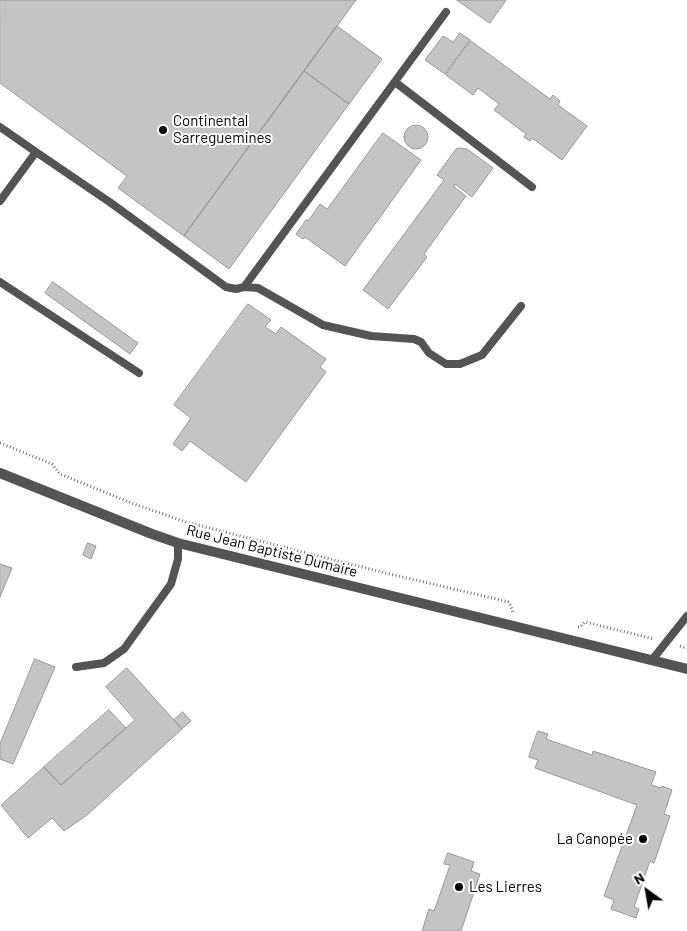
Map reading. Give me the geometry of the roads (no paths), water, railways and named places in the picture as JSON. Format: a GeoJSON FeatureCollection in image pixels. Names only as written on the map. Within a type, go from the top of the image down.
{"type":"FeatureCollection","features":[{"type":"Feature","properties":{"kind":"street","name":"Rue Jean Baptiste Dumaire"},"geometry":{"type":"LineString","coordinates":[[0,473],[178,543],[687,669]]}},
{"type":"Feature","properties":{"kind":"lane"},"geometry":{"type":"LineString","coordinates":[[244,287],[446,12]]}},
{"type":"Feature","properties":{"kind":"lane"},"geometry":{"type":"LineString","coordinates":[[395,82],[532,187]]}},
{"type":"Feature","properties":{"kind":"lane"},"geometry":{"type":"LineString","coordinates":[[0,127],[111,203],[226,287],[236,289],[244,287],[258,288],[323,325],[371,336],[414,339],[421,342],[429,353],[446,364],[460,364],[482,355],[521,306]]}},
{"type":"Feature","properties":{"kind":"lane"},"geometry":{"type":"LineString","coordinates":[[0,201],[36,152]]}},
{"type":"Feature","properties":{"kind":"lane"},"geometry":{"type":"LineString","coordinates":[[0,282],[139,373]]}},
{"type":"Feature","properties":{"kind":"lane"},"geometry":{"type":"LineString","coordinates":[[76,667],[104,664],[124,649],[171,584],[178,559],[178,543]]}},
{"type":"Feature","properties":{"kind":"lane"},"geometry":{"type":"LineString","coordinates":[[652,660],[687,616]]}},
{"type":"Feature","properties":{"kind":"place","name":"Continental Sarreguemines"},"geometry":{"type":"Point","coordinates":[163,130]}},
{"type":"Feature","properties":{"kind":"place","name":"La Canopée"},"geometry":{"type":"Point","coordinates":[643,839]}},
{"type":"Feature","properties":{"kind":"place","name":"Les Lierres"},"geometry":{"type":"Point","coordinates":[459,887]}}]}
